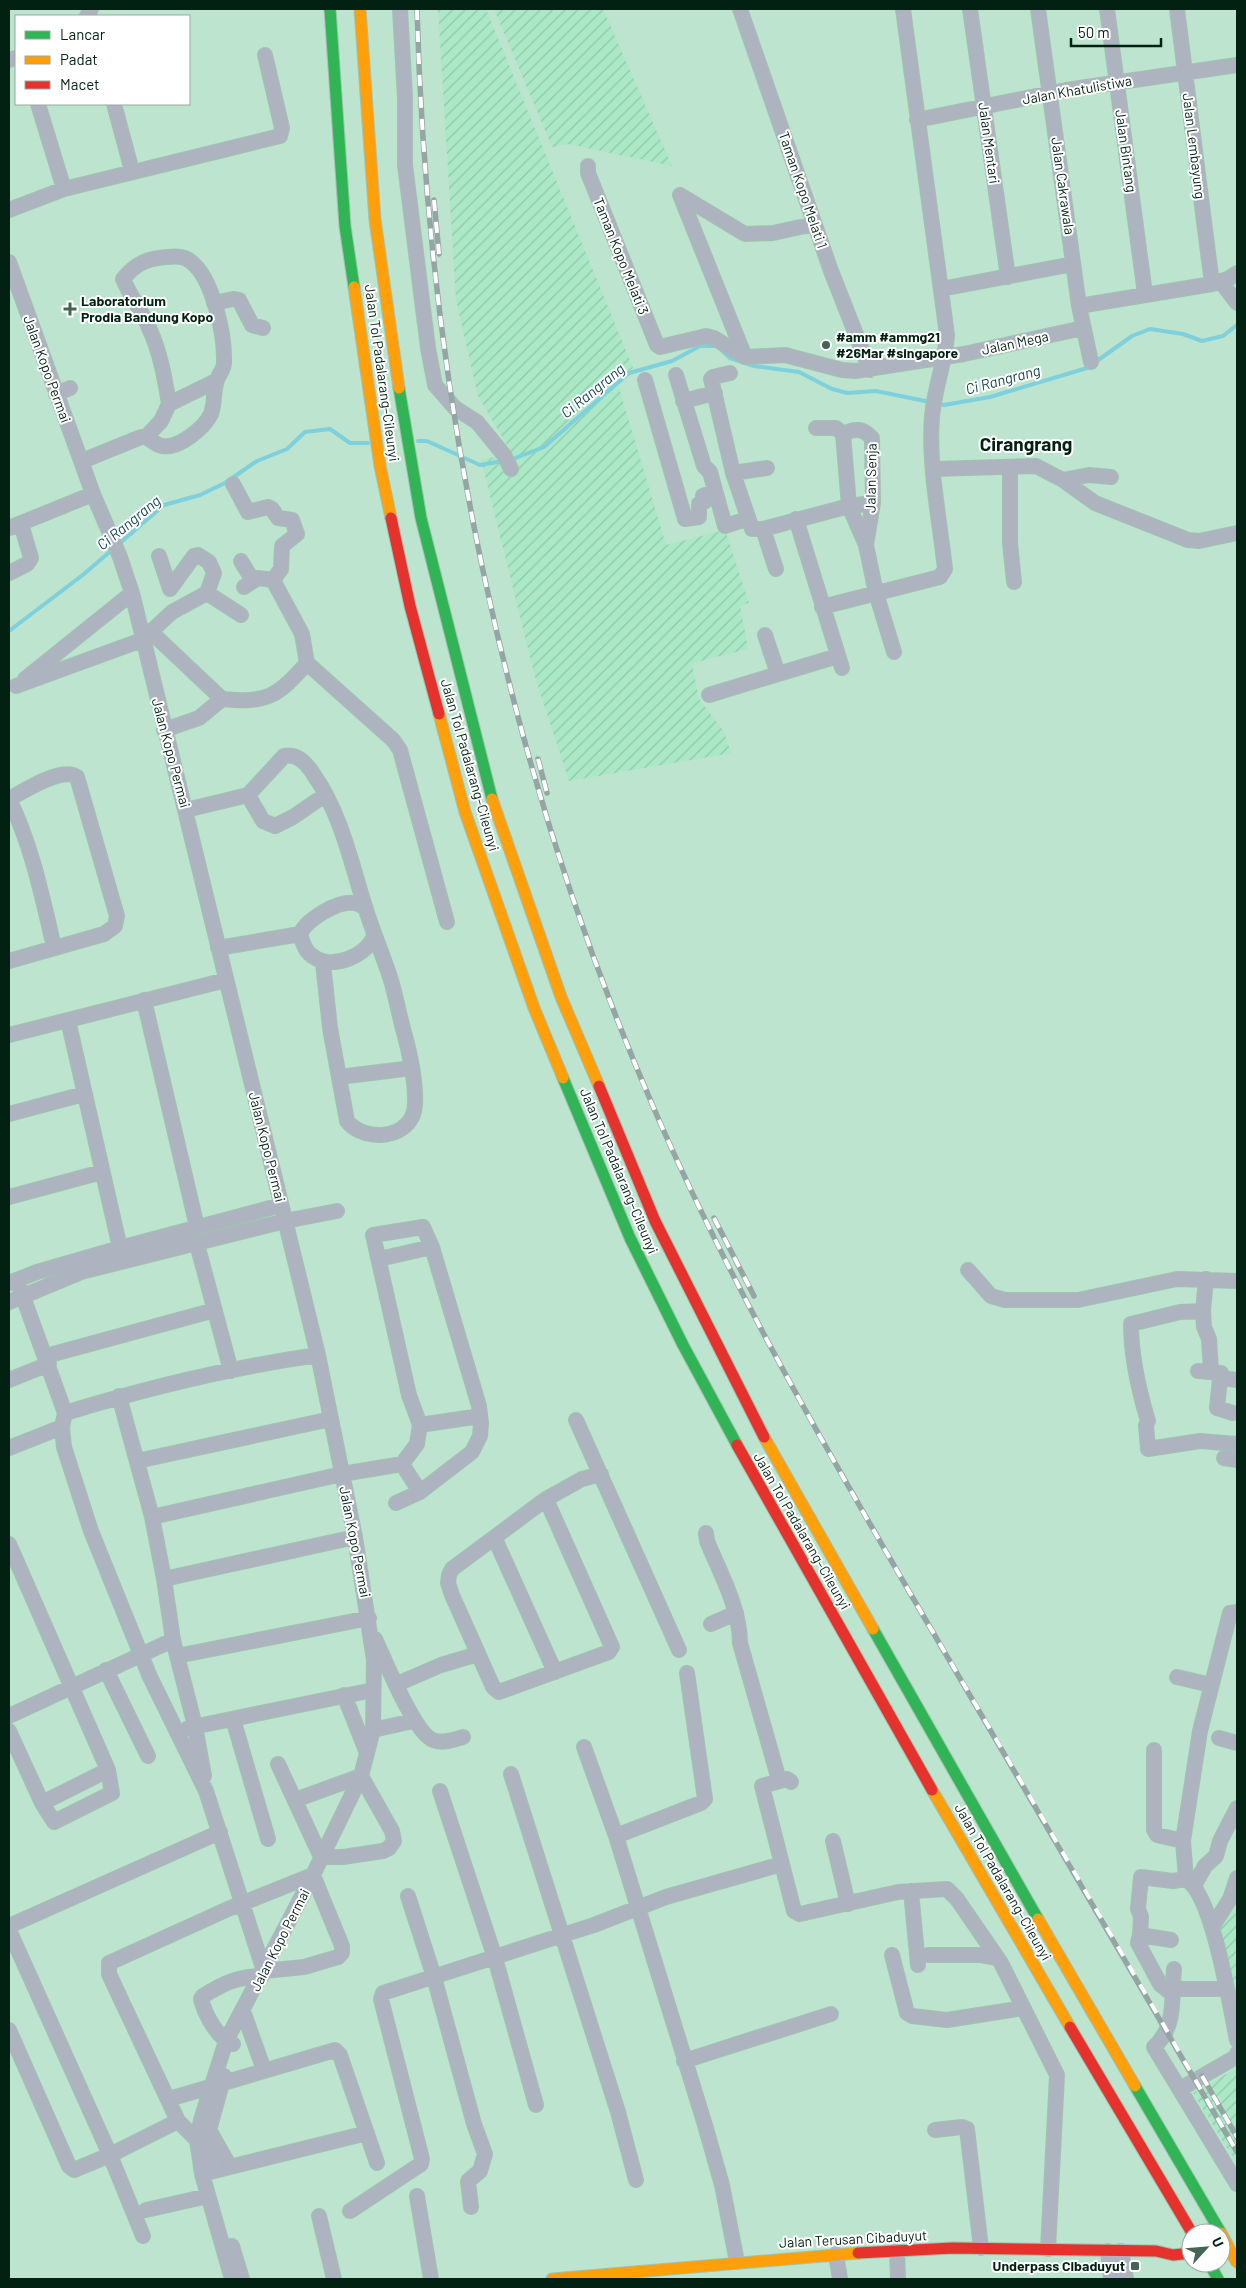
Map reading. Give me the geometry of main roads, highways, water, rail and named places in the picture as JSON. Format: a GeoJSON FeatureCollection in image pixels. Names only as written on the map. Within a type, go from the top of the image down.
{"type":"FeatureCollection","features":[{"type":"Feature","properties":{"kind":"main road","name":"Jalan Tol Padalarang–Cileunyi"},"geometry":{"type":"LineString","coordinates":[[330,9],[345,226],[380,466],[410,606],[465,812],[534,1008],[630,1238],[683,1345],[742,1455],[982,1879],[1186,2223]]}},
{"type":"Feature","properties":{"kind":"main road","name":"Jalan Tol Padalarang–Cileunyi"},"geometry":{"type":"LineString","coordinates":[[360,9],[375,220],[410,462],[439,596],[494,806],[560,997],[655,1221],[761,1431],[1004,1861],[1215,2223]]}},
{"type":"Feature","properties":{"kind":"main road","name":"Jalan Terusan Cibaduyut"},"geometry":{"type":"LineString","coordinates":[[1156,2251],[1181,2244]]}},
{"type":"Feature","properties":{"kind":"main road","name":"Jalan Terusan Cibaduyut"},"geometry":{"type":"LineString","coordinates":[[552,2279],[700,2272],[737,2262],[897,2251],[981,2248],[1156,2251],[1173,2255],[1181,2254]]}},
{"type":"Feature","properties":{"kind":"main road","name":"Jalan Tol Padalarang–Cileunyi"},"geometry":{"type":"LineString","coordinates":[[1231,2252],[1237,2263]]}},
{"type":"Feature","properties":{"kind":"waterway","name":"Ci Rangrang"},"geometry":{"type":"LineString","coordinates":[[937,404],[944,405],[990,397],[1087,368],[1132,336],[1150,329],[1183,334],[1202,341],[1223,336],[1237,325]]}},
{"type":"Feature","properties":{"kind":"waterway","name":"Ci Rangrang"},"geometry":{"type":"LineString","coordinates":[[510,460],[544,447],[629,373],[672,361],[700,346],[717,346],[730,358],[754,366],[799,372],[832,389],[847,393],[876,391],[930,402]]}},
{"type":"Feature","properties":{"kind":"waterway","name":"Ci Rangrang"},"geometry":{"type":"LineString","coordinates":[[9,631],[84,574],[164,505],[200,495],[225,483],[257,461],[287,449],[305,432],[330,429],[350,443],[368,443]]}},
{"type":"Feature","properties":{"kind":"waterway","name":"Ci Rangrang"},"geometry":{"type":"LineString","coordinates":[[418,441],[427,441],[480,465],[503,461]]}},
{"type":"Feature","properties":{"kind":"railway"},"geometry":{"type":"LineString","coordinates":[[417,9],[424,150],[437,291],[457,432],[483,571],[516,709],[556,845],[602,979],[655,1111],[684,1176],[782,1368],[888,1556],[1237,2152]]}},
{"type":"Feature","properties":{"kind":"railway"},"geometry":{"type":"LineString","coordinates":[[434,200],[439,254]]}},
{"type":"Feature","properties":{"kind":"railway"},"geometry":{"type":"LineString","coordinates":[[538,759],[547,793]]}},
{"type":"Feature","properties":{"kind":"railway"},"geometry":{"type":"LineString","coordinates":[[714,1218],[754,1296]]}},
{"type":"Feature","properties":{"kind":"railway"},"geometry":{"type":"LineString","coordinates":[[1202,2076],[1237,2137]]}},
{"type":"Feature","properties":{"kind":"place","name":"Laboratorium Prodia Bandung Kopo"},"geometry":{"type":"Point","coordinates":[70,309]}},
{"type":"Feature","properties":{"kind":"place","name":"#amm #ammg21 #26Mar #singapore"},"geometry":{"type":"Point","coordinates":[826,345]}},
{"type":"Feature","properties":{"kind":"place","name":"Underpass Cibaduyut"},"geometry":{"type":"Point","coordinates":[1135,2266]}},
{"type":"Feature","properties":{"kind":"district","name":"Cirangrang"},"geometry":{"type":"Point","coordinates":[1026,444]}}]}
